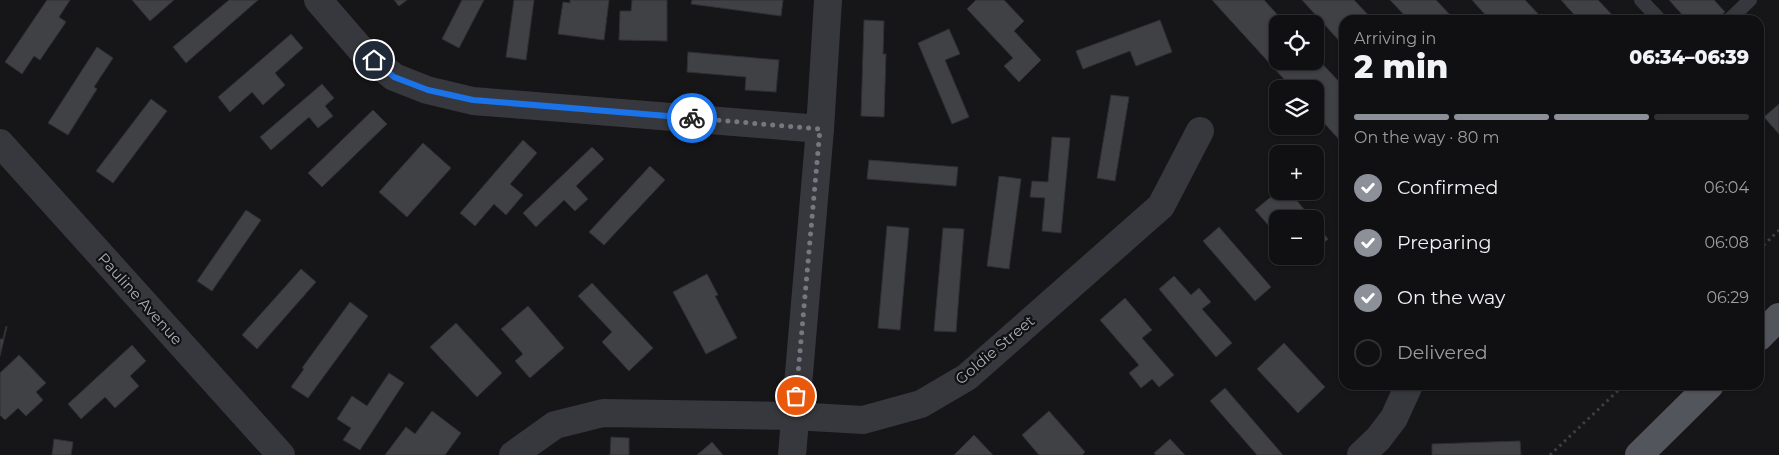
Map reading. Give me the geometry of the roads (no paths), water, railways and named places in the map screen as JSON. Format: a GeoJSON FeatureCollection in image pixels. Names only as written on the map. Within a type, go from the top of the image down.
{"type":"FeatureCollection","features":[{"type":"Feature","properties":{"kind":"main road"},"geometry":{"type":"LineString","coordinates":[[1764,332],[1779,317]]}},
{"type":"Feature","properties":{"kind":"main road"},"geometry":{"type":"LineString","coordinates":[[1638,455],[1705,390]]}},
{"type":"Feature","properties":{"kind":"street"},"geometry":{"type":"LineString","coordinates":[[318,0],[363,52],[394,77],[428,90],[473,100],[820,129]]}},
{"type":"Feature","properties":{"kind":"street"},"geometry":{"type":"LineString","coordinates":[[792,455],[820,129],[828,0]]}},
{"type":"Feature","properties":{"kind":"street","name":"Goldie Street"},"geometry":{"type":"LineString","coordinates":[[513,455],[555,425],[603,413],[794,416],[864,420],[921,404],[967,377],[1161,206],[1200,131]]}},
{"type":"Feature","properties":{"kind":"street","name":"Pauline Avenue"},"geometry":{"type":"LineString","coordinates":[[0,143],[281,455]]}},
{"type":"Feature","properties":{"kind":"street"},"geometry":{"type":"LineString","coordinates":[[1361,455],[1378,439],[1394,418],[1407,390]]}},
{"type":"Feature","properties":{"kind":"lane"},"geometry":{"type":"LineString","coordinates":[[1641,0],[1655,15]]}},
{"type":"Feature","properties":{"kind":"lane"},"geometry":{"type":"LineString","coordinates":[[1734,15],[1750,0]]}}]}
